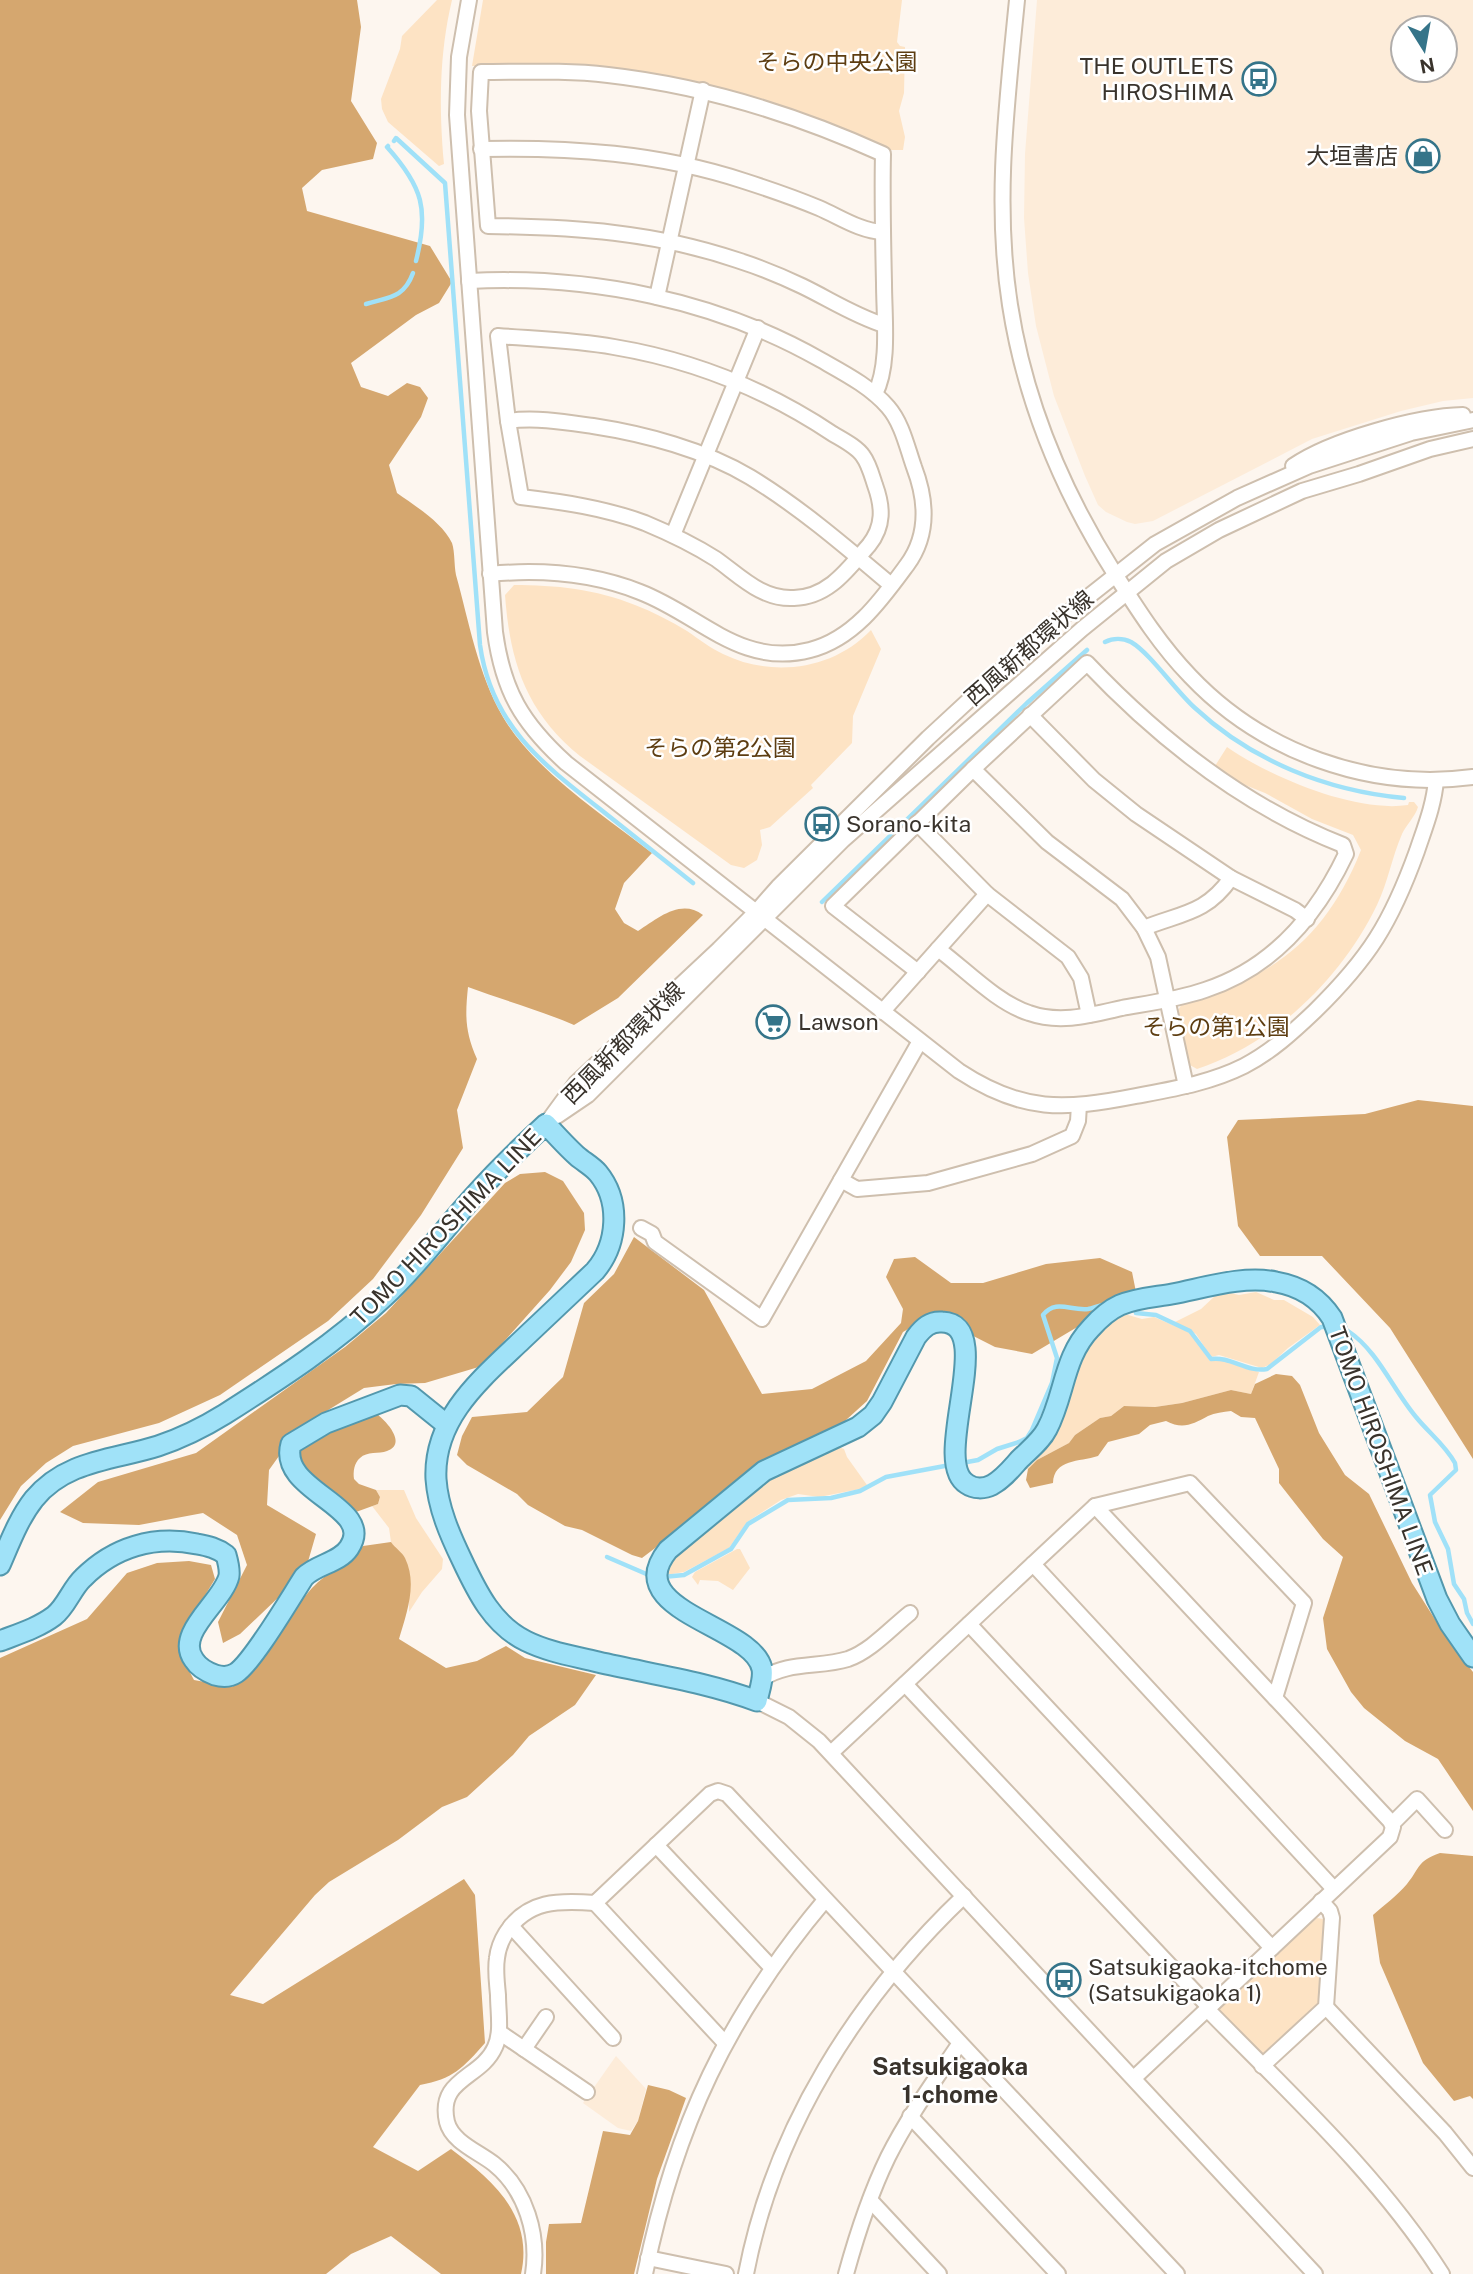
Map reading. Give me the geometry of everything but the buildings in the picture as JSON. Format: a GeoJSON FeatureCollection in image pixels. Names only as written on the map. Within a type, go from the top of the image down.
{"type":"FeatureCollection","features":[{"type":"Feature","properties":{"kind":"main road","name":"TOMO HIROSHIMA LINE"},"geometry":{"type":"LineString","coordinates":[[0,1565],[16,1529],[35,1498],[65,1473],[87,1464],[158,1446],[195,1431],[248,1399],[352,1327],[385,1297],[485,1184],[546,1124],[594,1169],[606,1185],[614,1214],[609,1246],[595,1271],[481,1379],[454,1412],[441,1438],[436,1468],[442,1512],[477,1591],[502,1625],[526,1641],[542,1648],[757,1701]]}},
{"type":"Feature","properties":{"kind":"main road","name":"TOMO HIROSHIMA LINE"},"geometry":{"type":"LineString","coordinates":[[762,1679],[763,1670],[751,1650],[668,1598],[658,1578],[661,1559],[668,1550],[764,1471],[858,1427],[873,1415],[923,1328],[937,1322],[954,1326],[962,1335],[965,1362],[955,1465],[962,1480],[973,1487],[986,1487],[1003,1476],[1045,1432],[1069,1361],[1080,1341],[1098,1321],[1120,1305],[1251,1280],[1269,1280],[1296,1287],[1321,1305],[1337,1329],[1437,1599],[1450,1624],[1473,1657]]}},
{"type":"Feature","properties":{"kind":"main road"},"geometry":{"type":"LineString","coordinates":[[0,1642],[57,1615],[77,1584],[114,1554],[150,1541],[179,1540],[218,1549],[226,1556],[229,1575],[226,1585],[194,1630],[189,1643],[194,1661],[204,1671],[218,1676],[234,1674],[247,1661],[304,1577],[315,1568],[342,1556],[354,1539],[348,1517],[298,1476],[291,1458],[291,1444],[327,1423],[400,1395],[411,1396],[447,1424]]}},
{"type":"Feature","properties":{"kind":"main road"},"geometry":{"type":"LineString","coordinates":[[757,1701],[762,1679]]}},
{"type":"Feature","properties":{"kind":"street"},"geometry":{"type":"LineString","coordinates":[[469,0],[459,57],[457,115],[495,632],[511,697],[526,722],[566,762],[959,1071],[1001,1095],[1043,1105],[1079,1105],[1186,1086],[1223,1075],[1274,1048],[1322,1004],[1362,961],[1385,925],[1404,886],[1434,803],[1436,780]]}},
{"type":"Feature","properties":{"kind":"street"},"geometry":{"type":"LineString","coordinates":[[1017,0],[1002,178],[1003,248],[1010,304],[1027,383],[1052,455],[1095,545],[1155,636],[1190,677],[1216,701],[1257,731],[1297,752],[1348,769],[1398,778],[1436,780],[1473,777]]}},
{"type":"Feature","properties":{"kind":"street"},"geometry":{"type":"LineString","coordinates":[[875,394],[882,381],[884,325],[883,154],[816,125],[765,107],[703,90],[606,75],[481,72],[481,149],[488,226],[585,228],[670,241],[738,260],[799,285],[869,321],[884,325]]}},
{"type":"Feature","properties":{"kind":"street"},"geometry":{"type":"LineString","coordinates":[[657,297],[703,90]]}},
{"type":"Feature","properties":{"kind":"street"},"geometry":{"type":"LineString","coordinates":[[481,149],[573,150],[686,164],[743,180],[806,203],[869,232],[883,232]]}},
{"type":"Feature","properties":{"kind":"street"},"geometry":{"type":"LineString","coordinates":[[469,281],[522,280],[608,288],[657,297],[758,328],[813,355],[875,394],[890,409],[921,484],[925,510],[922,534],[915,553],[859,623],[823,646],[785,654],[769,654],[738,646],[663,601],[618,584],[548,571],[490,574]]}},
{"type":"Feature","properties":{"kind":"street"},"geometry":{"type":"LineString","coordinates":[[673,535],[758,328]]}},
{"type":"Feature","properties":{"kind":"street"},"geometry":{"type":"LineString","coordinates":[[498,336],[612,346],[688,364],[737,382],[806,416],[864,456],[878,494],[881,516],[878,531],[839,579],[822,592],[796,598],[778,597],[758,589],[716,559],[673,535],[645,523],[601,509],[521,497],[508,421],[498,336]]}},
{"type":"Feature","properties":{"kind":"street"},"geometry":{"type":"LineString","coordinates":[[1266,484],[1308,456],[1350,441],[1441,415],[1473,414]]}},
{"type":"Feature","properties":{"kind":"street"},"geometry":{"type":"LineString","coordinates":[[508,421],[524,419],[612,429],[665,442],[705,457],[749,477],[807,517],[891,585]]}},
{"type":"Feature","properties":{"kind":"street","name":"西風新都環状線"},"geometry":{"type":"LineString","coordinates":[[760,916],[778,887],[939,729],[1036,638],[1155,544],[1180,528],[1266,484],[1309,466],[1376,443],[1473,420]]}},
{"type":"Feature","properties":{"kind":"street","name":"西風新都環状線"},"geometry":{"type":"LineString","coordinates":[[546,1124],[587,1095],[760,916],[1082,629],[1166,561],[1219,530],[1302,491],[1430,449],[1473,439]]}},
{"type":"Feature","properties":{"kind":"street"},"geometry":{"type":"LineString","coordinates":[[918,972],[832,906],[1087,663],[1133,710],[1181,750],[1262,806],[1309,831],[1343,845],[1346,854],[1333,881],[1307,919],[1279,947],[1237,976],[1206,990],[1167,999],[1089,1015],[1057,1018],[1037,1016],[1004,1000],[938,948]]}},
{"type":"Feature","properties":{"kind":"street"},"geometry":{"type":"LineString","coordinates":[[1030,715],[1074,761],[1115,798],[1231,878],[1295,910],[1307,919]]}},
{"type":"Feature","properties":{"kind":"street"},"geometry":{"type":"LineString","coordinates":[[973,769],[1046,842],[1122,900],[1144,928],[1158,957],[1186,1086]]}},
{"type":"Feature","properties":{"kind":"street"},"geometry":{"type":"LineString","coordinates":[[918,823],[987,894],[1068,957],[1081,978],[1089,1015]]}},
{"type":"Feature","properties":{"kind":"street"},"geometry":{"type":"LineString","coordinates":[[1144,928],[1197,910],[1217,897],[1231,878]]}},
{"type":"Feature","properties":{"kind":"street"},"geometry":{"type":"LineString","coordinates":[[882,1012],[987,894]]}},
{"type":"Feature","properties":{"kind":"street"},"geometry":{"type":"LineString","coordinates":[[641,1227],[652,1234],[655,1242],[762,1320],[920,1041]]}},
{"type":"Feature","properties":{"kind":"street"},"geometry":{"type":"LineString","coordinates":[[841,1180],[858,1189],[928,1183],[1032,1154],[1072,1136],[1078,1121],[1079,1105]]}},
{"type":"Feature","properties":{"kind":"street"},"geometry":{"type":"LineString","coordinates":[[831,1754],[1095,1506],[1190,1483],[1304,1603],[1275,1698]]}},
{"type":"Feature","properties":{"kind":"street"},"geometry":{"type":"LineString","coordinates":[[1095,1506],[1392,1824],[1393,1832],[1134,2078]]}},
{"type":"Feature","properties":{"kind":"street"},"geometry":{"type":"LineString","coordinates":[[1033,1564],[1334,1889]]}},
{"type":"Feature","properties":{"kind":"street"},"geometry":{"type":"LineString","coordinates":[[762,1679],[782,1669],[848,1659],[910,1613]]}},
{"type":"Feature","properties":{"kind":"street"},"geometry":{"type":"LineString","coordinates":[[969,1624],[1272,1948]]}},
{"type":"Feature","properties":{"kind":"street"},"geometry":{"type":"LineString","coordinates":[[905,1684],[1386,2197],[1442,2274]]}},
{"type":"Feature","properties":{"kind":"street"},"geometry":{"type":"LineString","coordinates":[[757,1701],[798,1723],[831,1754],[1315,2274]]}},
{"type":"Feature","properties":{"kind":"street"},"geometry":{"type":"LineString","coordinates":[[595,1903],[710,1794],[723,1791],[1177,2274]]}},
{"type":"Feature","properties":{"kind":"street"},"geometry":{"type":"LineString","coordinates":[[1392,1824],[1417,1799],[1445,1830]]}},
{"type":"Feature","properties":{"kind":"street"},"geometry":{"type":"LineString","coordinates":[[656,1845],[772,1968]]}},
{"type":"Feature","properties":{"kind":"street"},"geometry":{"type":"LineString","coordinates":[[746,2274],[762,2211],[798,2120],[835,2052],[893,1971],[964,1896]]}},
{"type":"Feature","properties":{"kind":"street"},"geometry":{"type":"LineString","coordinates":[[645,2274],[667,2184],[691,2113],[725,2043],[772,1968],[825,1900]]}},
{"type":"Feature","properties":{"kind":"street"},"geometry":{"type":"LineString","coordinates":[[533,2274],[535,2240],[521,2198],[495,2164],[455,2136],[449,2129],[446,2115],[449,2093],[489,2058],[495,2048],[499,2032],[496,1962],[498,1949],[511,1926],[529,1909],[539,1905],[559,1901],[595,1903],[725,2043]]}},
{"type":"Feature","properties":{"kind":"street"},"geometry":{"type":"LineString","coordinates":[[1262,2066],[1326,2007],[1332,1918],[1330,1911],[1321,1901]]}},
{"type":"Feature","properties":{"kind":"street"},"geometry":{"type":"LineString","coordinates":[[511,1926],[613,2039]]}},
{"type":"Feature","properties":{"kind":"street"},"geometry":{"type":"LineString","coordinates":[[1326,2007],[1445,2133],[1473,2168]]}},
{"type":"Feature","properties":{"kind":"street"},"geometry":{"type":"LineString","coordinates":[[524,2049],[546,2017]]}},
{"type":"Feature","properties":{"kind":"street"},"geometry":{"type":"LineString","coordinates":[[499,2032],[587,2092]]}},
{"type":"Feature","properties":{"kind":"street"},"geometry":{"type":"LineString","coordinates":[[846,2274],[870,2200],[888,2157],[910,2116],[960,2043]]}},
{"type":"Feature","properties":{"kind":"street"},"geometry":{"type":"LineString","coordinates":[[910,2116],[1058,2274]]}},
{"type":"Feature","properties":{"kind":"street"},"geometry":{"type":"LineString","coordinates":[[870,2200],[939,2274]]}},
{"type":"Feature","properties":{"kind":"street"},"geometry":{"type":"LineString","coordinates":[[648,2258],[726,2274]]}},
{"type":"Feature","properties":{"kind":"shaded area"},"geometry":{"type":"Polygon","coordinates":[[[0,0],[357,0],[361,27],[351,101],[377,143],[373,159],[322,170],[302,188],[307,211],[430,246],[452,282],[439,303],[416,315],[351,363],[361,387],[388,396],[407,383],[420,387],[428,398],[421,417],[389,465],[397,493],[435,521],[452,543],[456,575],[481,666],[494,700],[516,736],[532,755],[571,791],[652,853],[624,883],[615,909],[624,923],[638,931],[678,909],[695,910],[703,915],[618,998],[574,1025],[468,987],[467,1024],[477,1059],[457,1110],[463,1148],[421,1215],[373,1279],[328,1321],[220,1395],[159,1423],[73,1446],[46,1463],[21,1486],[0,1520],[0,0]]]}},
{"type":"Feature","properties":{"kind":"shaded area","name":"THE OUTLETS HIROSHIMA"},"geometry":{"type":"Polygon","coordinates":[[[1037,0],[1473,0],[1473,398],[1443,401],[1401,411],[1312,439],[1153,521],[1135,524],[1127,522],[1098,505],[1054,396],[1036,326],[1024,218],[1025,154],[1037,0]]]}},
{"type":"Feature","properties":{"kind":"shaded area"},"geometry":{"type":"Polygon","coordinates":[[[1418,1100],[1473,1106],[1473,1459],[1390,1328],[1322,1256],[1260,1256],[1238,1226],[1227,1137],[1238,1120],[1365,1114],[1418,1100]]]}},
{"type":"Feature","properties":{"kind":"shaded area"},"geometry":{"type":"Polygon","coordinates":[[[545,1172],[563,1181],[584,1213],[585,1230],[571,1262],[550,1290],[482,1366],[425,1383],[364,1388],[299,1428],[269,1470],[267,1505],[316,1534],[305,1572],[240,1634],[223,1643],[218,1622],[247,1565],[237,1535],[203,1513],[139,1525],[83,1523],[60,1512],[98,1482],[196,1453],[345,1347],[386,1313],[505,1183],[520,1174],[545,1172]]]}},
{"type":"Feature","properties":{"kind":"shaded area"},"geometry":{"type":"Polygon","coordinates":[[[634,1237],[704,1290],[762,1394],[812,1389],[866,1361],[901,1323],[903,1309],[886,1277],[894,1259],[915,1257],[951,1283],[983,1283],[1046,1264],[1100,1258],[1132,1272],[1136,1292],[1032,1354],[995,1347],[932,1315],[903,1332],[867,1401],[835,1430],[704,1511],[642,1558],[582,1530],[565,1526],[467,1465],[457,1455],[462,1436],[472,1417],[527,1412],[563,1377],[584,1303],[614,1274],[634,1237]]]}},
{"type":"Feature","properties":{"kind":"shaded area"},"geometry":{"type":"Polygon","coordinates":[[[1276,1374],[1292,1376],[1300,1385],[1319,1433],[1345,1475],[1369,1494],[1412,1583],[1450,1643],[1473,1672],[1473,1811],[1438,1759],[1405,1741],[1364,1708],[1351,1692],[1327,1649],[1323,1618],[1343,1557],[1323,1539],[1279,1483],[1279,1469],[1255,1418],[1241,1417],[1231,1411],[1211,1415],[1188,1425],[1166,1421],[1150,1425],[1139,1434],[1108,1442],[1098,1456],[1063,1465],[1054,1475],[1053,1483],[1030,1488],[1026,1480],[1028,1469],[1037,1460],[1069,1443],[1075,1435],[1100,1418],[1111,1416],[1124,1406],[1155,1407],[1182,1403],[1231,1390],[1251,1394],[1255,1384],[1276,1374]]]}},
{"type":"Feature","properties":{"kind":"shaded area"},"geometry":{"type":"Polygon","coordinates":[[[374,1412],[388,1425],[396,1443],[387,1451],[366,1454],[356,1462],[354,1479],[359,1484],[376,1490],[380,1497],[378,1504],[356,1512],[306,1471],[299,1450],[303,1444],[374,1412]]]}},
{"type":"Feature","properties":{"kind":"shaded area"},"geometry":{"type":"Polygon","coordinates":[[[391,1542],[405,1558],[411,1578],[410,1599],[399,1639],[446,1668],[477,1661],[506,1646],[525,1658],[596,1675],[575,1705],[529,1736],[513,1755],[467,1797],[442,1807],[398,1840],[329,1882],[230,1995],[263,2004],[464,1879],[475,1895],[485,2043],[457,2071],[420,2085],[373,2147],[418,2171],[451,2149],[481,2173],[507,2201],[516,2217],[523,2253],[521,2274],[441,2274],[391,2236],[351,2254],[326,2274],[0,2274],[0,1658],[87,1619],[127,1573],[157,1563],[189,1561],[211,1565],[215,1579],[187,1625],[178,1650],[194,1680],[232,1687],[318,1582],[363,1546],[391,1542]]]}},
{"type":"Feature","properties":{"kind":"shaded area"},"geometry":{"type":"Polygon","coordinates":[[[1440,1853],[1473,1856],[1473,2099],[1470,2096],[1454,2101],[1423,2063],[1380,1963],[1373,1915],[1403,1888],[1423,1862],[1440,1853]]]}},
{"type":"Feature","properties":{"kind":"shaded area"},"geometry":{"type":"Polygon","coordinates":[[[616,2056],[646,2089],[638,2121],[631,2131],[618,2128],[583,2103],[616,2056]]]}},
{"type":"Feature","properties":{"kind":"shaded area"},"geometry":{"type":"Polygon","coordinates":[[[648,2085],[686,2098],[657,2179],[634,2274],[546,2274],[549,2224],[581,2223],[603,2131],[630,2135],[638,2121],[648,2085]]]}},
{"type":"Feature","properties":{"kind":"green space"},"geometry":{"type":"Polygon","coordinates":[[[437,0],[452,0],[441,82],[444,164],[439,166],[388,122],[381,99],[400,49],[402,36],[437,0]]]}},
{"type":"Feature","properties":{"kind":"green space","name":"そらの中央公園"},"geometry":{"type":"Polygon","coordinates":[[[483,0],[902,0],[897,42],[905,47],[904,93],[899,111],[905,137],[903,150],[890,150],[817,119],[767,102],[506,66],[472,66],[483,0]]]}},
{"type":"Feature","properties":{"kind":"green space","name":"そらの第2公園"},"geometry":{"type":"Polygon","coordinates":[[[514,585],[575,589],[605,595],[668,620],[723,654],[761,666],[781,668],[820,662],[856,644],[871,630],[881,649],[853,716],[852,743],[811,785],[813,788],[770,827],[760,830],[762,845],[757,860],[744,868],[731,865],[580,756],[546,722],[524,684],[511,642],[505,595],[514,585]]]}},
{"type":"Feature","properties":{"kind":"green space","name":"そらの第1公園"},"geometry":{"type":"Polygon","coordinates":[[[1227,747],[1289,781],[1339,798],[1387,806],[1414,802],[1418,807],[1402,834],[1377,905],[1345,958],[1325,983],[1279,1025],[1253,1043],[1226,1058],[1197,1069],[1188,1064],[1177,1012],[1183,1002],[1244,981],[1293,950],[1332,907],[1361,850],[1353,835],[1312,819],[1265,793],[1240,783],[1215,766],[1227,747]]]}},
{"type":"Feature","properties":{"kind":"green space"},"geometry":{"type":"Polygon","coordinates":[[[1226,1292],[1239,1295],[1256,1292],[1274,1300],[1284,1300],[1313,1317],[1320,1325],[1271,1364],[1262,1368],[1219,1355],[1211,1357],[1196,1334],[1175,1322],[1201,1309],[1216,1295],[1226,1292]]]}},
{"type":"Feature","properties":{"kind":"green space"},"geometry":{"type":"Polygon","coordinates":[[[1118,1312],[1142,1319],[1154,1317],[1189,1332],[1210,1361],[1224,1360],[1259,1372],[1251,1394],[1231,1390],[1182,1403],[1155,1407],[1124,1406],[1111,1416],[1100,1418],[1075,1435],[1069,1443],[1037,1460],[1028,1469],[1017,1471],[1083,1348],[1118,1312]]]}},
{"type":"Feature","properties":{"kind":"green space"},"geometry":{"type":"Polygon","coordinates":[[[836,1446],[844,1449],[867,1485],[860,1489],[819,1497],[798,1494],[781,1500],[747,1522],[729,1548],[684,1572],[666,1575],[670,1556],[760,1479],[836,1446]]]}},
{"type":"Feature","properties":{"kind":"green space"},"geometry":{"type":"Polygon","coordinates":[[[376,1490],[404,1490],[416,1518],[443,1559],[442,1569],[409,1612],[409,1601],[389,1528],[372,1506],[378,1504],[380,1497],[376,1490]]]}},
{"type":"Feature","properties":{"kind":"green space"},"geometry":{"type":"Polygon","coordinates":[[[740,1549],[750,1568],[733,1590],[718,1581],[700,1580],[698,1585],[692,1577],[695,1572],[740,1549]]]}},
{"type":"Feature","properties":{"kind":"green space"},"geometry":{"type":"Polygon","coordinates":[[[1323,1919],[1325,1926],[1320,2001],[1263,2056],[1218,2014],[1218,2009],[1310,1921],[1323,1919]]]}},
{"type":"Feature","properties":{"kind":"waterway"},"geometry":{"type":"LineString","coordinates":[[394,141],[396,138],[445,183],[480,645],[495,697],[507,719],[539,758],[693,883]]}},
{"type":"Feature","properties":{"kind":"waterway"},"geometry":{"type":"LineString","coordinates":[[388,146],[409,175],[420,200],[422,227],[416,261]]}},
{"type":"Feature","properties":{"kind":"waterway"},"geometry":{"type":"LineString","coordinates":[[366,304],[400,292],[413,273]]}},
{"type":"Feature","properties":{"kind":"waterway"},"geometry":{"type":"LineString","coordinates":[[1105,642],[1121,639],[1138,647],[1195,708],[1217,727],[1266,758],[1319,780],[1404,798]]}},
{"type":"Feature","properties":{"kind":"waterway"},"geometry":{"type":"LineString","coordinates":[[822,902],[1027,703],[1087,650]]}},
{"type":"Feature","properties":{"kind":"waterway"},"geometry":{"type":"LineString","coordinates":[[962,1463],[978,1460],[997,1449],[1019,1442],[1027,1438],[1032,1430],[1052,1383],[1057,1358],[1043,1315],[1058,1307],[1088,1309],[1105,1305]]}},
{"type":"Feature","properties":{"kind":"waterway"},"geometry":{"type":"LineString","coordinates":[[1136,1313],[1156,1315],[1190,1331],[1211,1359],[1260,1370],[1267,1369],[1321,1327],[1326,1327]]}},
{"type":"Feature","properties":{"kind":"waterway"},"geometry":{"type":"LineString","coordinates":[[1348,1331],[1368,1349],[1408,1406],[1455,1463],[1456,1470],[1430,1495],[1435,1522],[1448,1549],[1454,1584],[1464,1599],[1473,1624]]}},
{"type":"Feature","properties":{"kind":"waterway"},"geometry":{"type":"LineString","coordinates":[[663,1577],[684,1575],[731,1549],[748,1524],[788,1500],[831,1498],[860,1491],[886,1477],[950,1465]]}},
{"type":"Feature","properties":{"kind":"waterway"},"geometry":{"type":"LineString","coordinates":[[607,1557],[651,1576]]}},
{"type":"Feature","properties":{"kind":"place","name":"THE OUTLETS HIROSHIMA"},"geometry":{"type":"Point","coordinates":[1259,79]}},
{"type":"Feature","properties":{"kind":"place","name":"大垣書店"},"geometry":{"type":"Point","coordinates":[1423,156]}},
{"type":"Feature","properties":{"kind":"place","name":"Sorano-kita"},"geometry":{"type":"Point","coordinates":[822,824]}},
{"type":"Feature","properties":{"kind":"place","name":"Lawson"},"geometry":{"type":"Point","coordinates":[773,1022]}},
{"type":"Feature","properties":{"kind":"place","name":"Satsukigaoka-itchome (Satsukigaoka 1)"},"geometry":{"type":"Point","coordinates":[1064,1980]}},
{"type":"Feature","properties":{"kind":"district","name":"Satsukigaoka 1-chome"},"geometry":{"type":"Point","coordinates":[950,2081]}}]}
